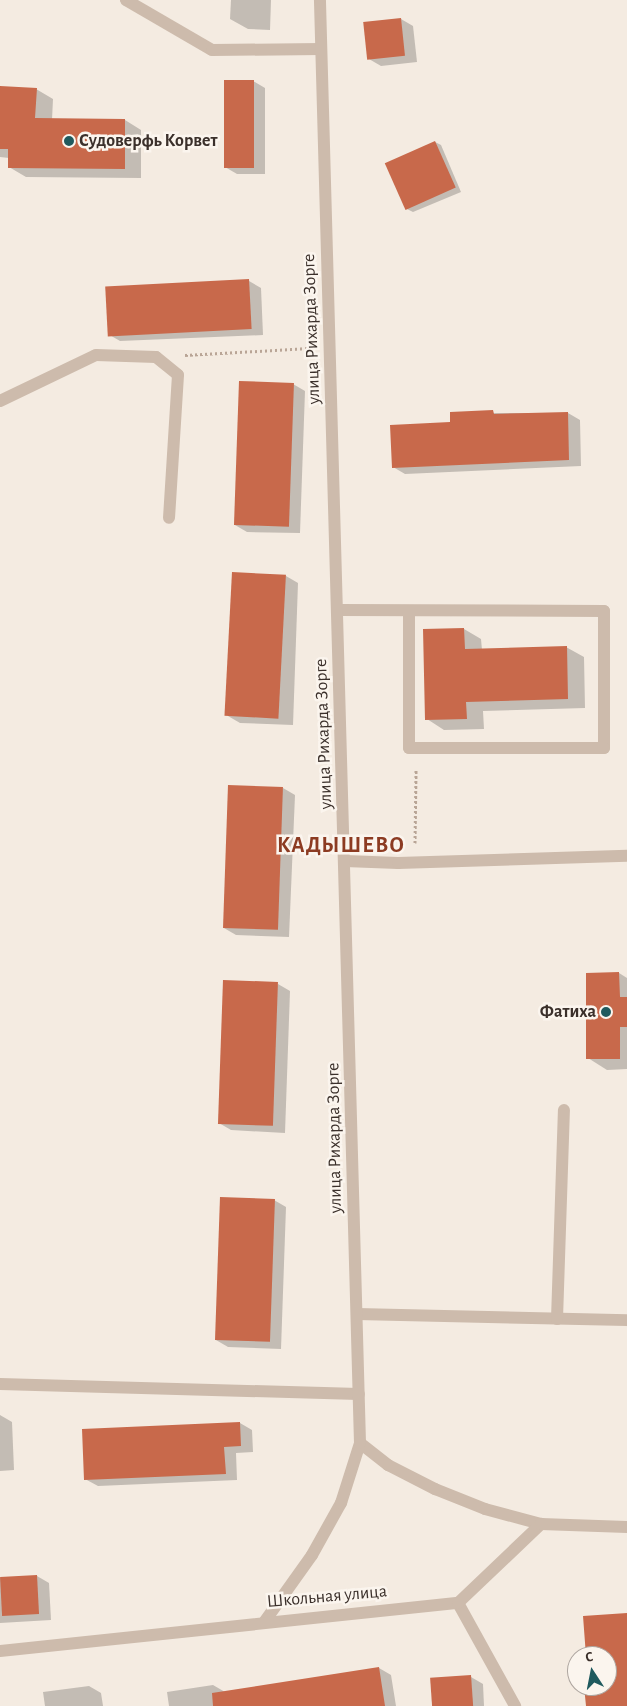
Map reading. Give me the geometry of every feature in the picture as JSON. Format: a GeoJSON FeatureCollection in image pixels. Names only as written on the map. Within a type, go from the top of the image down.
{"type":"FeatureCollection","features":[{"type":"Feature","properties":{"kind":"street"},"geometry":{"type":"LineString","coordinates":[[126,0],[212,50],[321,50]]}},
{"type":"Feature","properties":{"kind":"street","name":"улица Рихарда Зорге"},"geometry":{"type":"LineString","coordinates":[[265,1621],[312,1555],[341,1503],[360,1443],[320,0]]}},
{"type":"Feature","properties":{"kind":"street"},"geometry":{"type":"LineString","coordinates":[[0,401],[96,356],[156,356],[178,375],[169,518]]}},
{"type":"Feature","properties":{"kind":"street"},"geometry":{"type":"LineString","coordinates":[[337,610],[604,610],[604,748],[409,748],[409,611]]}},
{"type":"Feature","properties":{"kind":"street"},"geometry":{"type":"LineString","coordinates":[[345,861],[398,863],[627,856]]}},
{"type":"Feature","properties":{"kind":"street"},"geometry":{"type":"LineString","coordinates":[[557,1319],[564,1110]]}},
{"type":"Feature","properties":{"kind":"street"},"geometry":{"type":"LineString","coordinates":[[357,1314],[627,1320]]}},
{"type":"Feature","properties":{"kind":"street"},"geometry":{"type":"LineString","coordinates":[[0,1384],[359,1394]]}},
{"type":"Feature","properties":{"kind":"street"},"geometry":{"type":"LineString","coordinates":[[360,1443],[388,1465],[435,1489],[485,1509],[541,1524],[627,1527]]}},
{"type":"Feature","properties":{"kind":"street"},"geometry":{"type":"LineString","coordinates":[[515,1706],[458,1602],[541,1524]]}},
{"type":"Feature","properties":{"kind":"street","name":"Школьная улица"},"geometry":{"type":"LineString","coordinates":[[0,1651],[265,1621],[458,1602]]}},
{"type":"Feature","properties":{"kind":"path"},"geometry":{"type":"LineString","coordinates":[[156,356],[330,347]]}},
{"type":"Feature","properties":{"kind":"path"},"geometry":{"type":"LineString","coordinates":[[398,863],[415,844],[417,748]]}},
{"type":"Feature","properties":{"kind":"building"},"geometry":{"type":"Polygon","coordinates":[[[401,18],[405,56],[367,60],[363,22],[401,18]]]}},
{"type":"Feature","properties":{"kind":"building"},"geometry":{"type":"Polygon","coordinates":[[[224,80],[254,80],[254,168],[224,168],[224,80]]]}},
{"type":"Feature","properties":{"kind":"building"},"geometry":{"type":"Polygon","coordinates":[[[0,86],[37,88],[35,118],[125,119],[125,169],[8,168],[8,149],[0,149],[0,86]]]}},
{"type":"Feature","properties":{"kind":"building"},"geometry":{"type":"Polygon","coordinates":[[[435,141],[456,188],[405,210],[385,163],[435,141]]]}},
{"type":"Feature","properties":{"kind":"building"},"geometry":{"type":"Polygon","coordinates":[[[249,279],[252,329],[108,336],[105,287],[249,279]]]}},
{"type":"Feature","properties":{"kind":"building"},"geometry":{"type":"Polygon","coordinates":[[[239,381],[294,383],[289,527],[234,525],[239,381]]]}},
{"type":"Feature","properties":{"kind":"building"},"geometry":{"type":"Polygon","coordinates":[[[493,410],[494,414],[568,412],[569,460],[392,468],[390,425],[450,422],[450,412],[493,410]]]}},
{"type":"Feature","properties":{"kind":"building"},"geometry":{"type":"Polygon","coordinates":[[[232,572],[286,575],[278,719],[224,716],[232,572]]]}},
{"type":"Feature","properties":{"kind":"building"},"geometry":{"type":"Polygon","coordinates":[[[464,628],[465,649],[567,646],[568,699],[466,702],[467,719],[425,720],[423,629],[464,628]]]}},
{"type":"Feature","properties":{"kind":"building"},"geometry":{"type":"Polygon","coordinates":[[[228,785],[283,787],[278,930],[223,928],[228,785]]]}},
{"type":"Feature","properties":{"kind":"building","name":"Фатиха"},"geometry":{"type":"Polygon","coordinates":[[[619,972],[620,997],[627,997],[627,1027],[620,1027],[620,1059],[586,1059],[586,973],[619,972]]]}},
{"type":"Feature","properties":{"kind":"building"},"geometry":{"type":"Polygon","coordinates":[[[223,980],[278,982],[273,1126],[218,1124],[223,980]]]}},
{"type":"Feature","properties":{"kind":"building"},"geometry":{"type":"Polygon","coordinates":[[[220,1197],[275,1199],[270,1342],[215,1340],[220,1197]]]}},
{"type":"Feature","properties":{"kind":"building"},"geometry":{"type":"Polygon","coordinates":[[[240,1422],[241,1446],[224,1447],[226,1474],[84,1480],[82,1429],[240,1422]]]}},
{"type":"Feature","properties":{"kind":"building"},"geometry":{"type":"Polygon","coordinates":[[[37,1575],[39,1614],[2,1616],[0,1577],[37,1575]]]}},
{"type":"Feature","properties":{"kind":"building"},"geometry":{"type":"Polygon","coordinates":[[[627,1613],[627,1706],[586,1706],[585,1696],[617,1696],[617,1646],[585,1646],[583,1616],[627,1613]]]}},
{"type":"Feature","properties":{"kind":"building"},"geometry":{"type":"Polygon","coordinates":[[[379,1667],[385,1706],[213,1706],[212,1693],[379,1667]]]}},
{"type":"Feature","properties":{"kind":"building"},"geometry":{"type":"Polygon","coordinates":[[[471,1675],[473,1706],[432,1706],[430,1678],[471,1675]]]}},
{"type":"Feature","properties":{"kind":"place","name":"Судоверфь Корвет"},"geometry":{"type":"Point","coordinates":[69,141]}},
{"type":"Feature","properties":{"kind":"place","name":"Фатиха"},"geometry":{"type":"Point","coordinates":[606,1012]}},
{"type":"Feature","properties":{"kind":"district","name":"КАДЫШЕВО"},"geometry":{"type":"Point","coordinates":[341,846]}}]}
